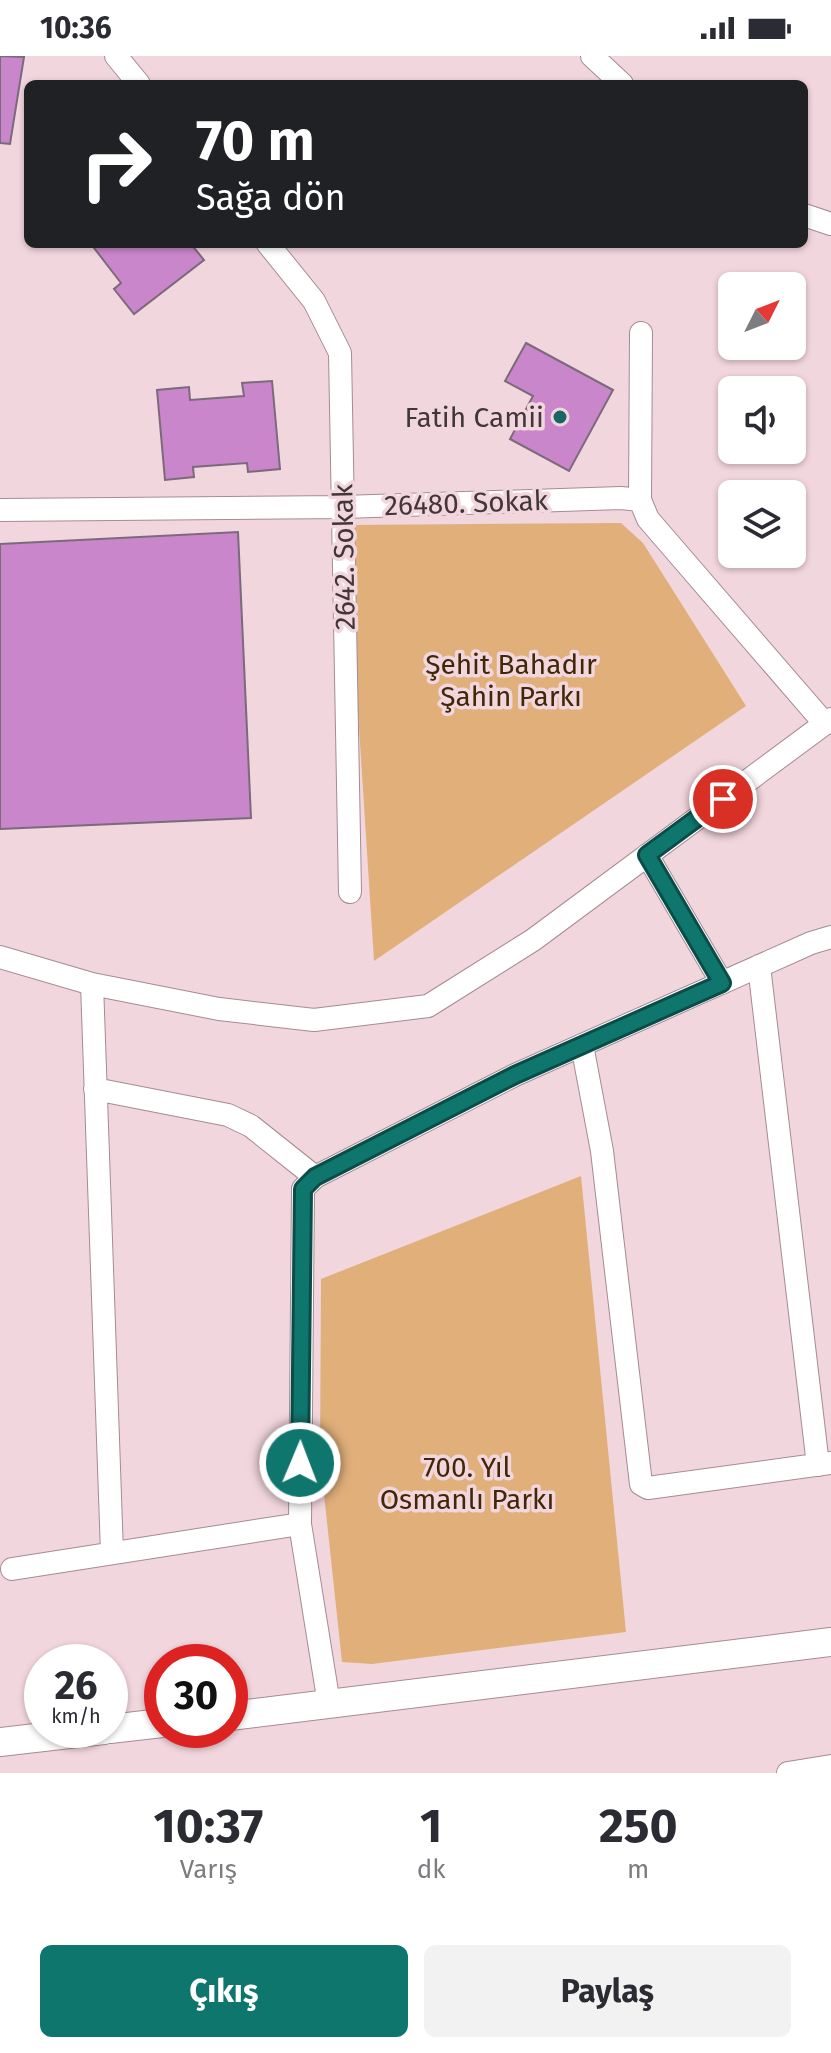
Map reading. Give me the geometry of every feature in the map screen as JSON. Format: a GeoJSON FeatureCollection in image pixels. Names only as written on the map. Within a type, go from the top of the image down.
{"type":"FeatureCollection","features":[{"type":"Feature","properties":{"kind":"street"},"geometry":{"type":"LineString","coordinates":[[116,56],[136,80]]}},
{"type":"Feature","properties":{"kind":"street"},"geometry":{"type":"LineString","coordinates":[[592,56],[618,80]]}},
{"type":"Feature","properties":{"kind":"street"},"geometry":{"type":"LineString","coordinates":[[808,216],[831,224]]}},
{"type":"Feature","properties":{"kind":"street","name":"2642. Sokak"},"geometry":{"type":"LineString","coordinates":[[271,248],[314,301],[340,353],[350,892]]}},
{"type":"Feature","properties":{"kind":"street"},"geometry":{"type":"LineString","coordinates":[[0,957],[92,984],[219,1009],[314,1020],[428,1006],[533,940],[828,722],[648,519],[640,500],[641,333]]}},
{"type":"Feature","properties":{"kind":"street","name":"26480. Sokak"},"geometry":{"type":"LineString","coordinates":[[0,510],[640,500]]}},
{"type":"Feature","properties":{"kind":"street"},"geometry":{"type":"LineString","coordinates":[[647,855],[722,983]]}},
{"type":"Feature","properties":{"kind":"street"},"geometry":{"type":"LineString","coordinates":[[329,1704],[300,1524],[303,1189],[315,1177],[515,1075],[811,943],[831,937]]}},
{"type":"Feature","properties":{"kind":"street"},"geometry":{"type":"LineString","coordinates":[[582,1045],[602,1151],[641,1484],[648,1488],[824,1464],[759,966]]}},
{"type":"Feature","properties":{"kind":"street"},"geometry":{"type":"LineString","coordinates":[[92,984],[112,1553]]}},
{"type":"Feature","properties":{"kind":"street"},"geometry":{"type":"LineString","coordinates":[[95,1089],[228,1115],[251,1126],[315,1177]]}},
{"type":"Feature","properties":{"kind":"street"},"geometry":{"type":"LineString","coordinates":[[12,1569],[300,1524]]}},
{"type":"Feature","properties":{"kind":"street"},"geometry":{"type":"LineString","coordinates":[[248,1714],[831,1642]]}},
{"type":"Feature","properties":{"kind":"street"},"geometry":{"type":"LineString","coordinates":[[0,1742],[24,1739]]}},
{"type":"Feature","properties":{"kind":"street"},"geometry":{"type":"LineString","coordinates":[[788,1773],[831,1766]]}},
{"type":"Feature","properties":{"kind":"green space","name":"Şehit Bahadır Şahin Parkı"},"geometry":{"type":"Polygon","coordinates":[[[621,523],[643,543],[746,706],[374,961],[346,525],[621,523]]]}},
{"type":"Feature","properties":{"kind":"green space","name":"700. Yıl Osmanlı Parkı"},"geometry":{"type":"Polygon","coordinates":[[[581,1176],[626,1632],[372,1664],[342,1662],[320,1457],[321,1279],[581,1176]]]}},
{"type":"Feature","properties":{"kind":"building"},"geometry":{"type":"Polygon","coordinates":[[[0,56],[24,57],[10,144],[0,143],[0,56]]]}},
{"type":"Feature","properties":{"kind":"building"},"geometry":{"type":"Polygon","coordinates":[[[94,248],[194,248],[204,260],[134,314],[114,289],[121,283],[94,248]]]}},
{"type":"Feature","properties":{"kind":"building","name":"Fatih Camii"},"geometry":{"type":"Polygon","coordinates":[[[526,343],[613,390],[569,471],[510,439],[533,396],[505,381],[526,343]]]}},
{"type":"Feature","properties":{"kind":"building"},"geometry":{"type":"Polygon","coordinates":[[[272,381],[280,469],[248,472],[247,463],[193,467],[194,477],[165,480],[157,390],[189,387],[190,400],[244,396],[242,383],[272,381]]]}},
{"type":"Feature","properties":{"kind":"building"},"geometry":{"type":"Polygon","coordinates":[[[238,532],[251,818],[0,829],[0,544],[238,532]]]}},
{"type":"Feature","properties":{"kind":"place","name":"Fatih Camii"},"geometry":{"type":"Point","coordinates":[560,417]}},
{"type":"Feature","properties":{"kind":"route"},"geometry":{"type":"LineString","coordinates":[[300,1463],[303,1189],[315,1177],[515,1075],[722,983],[647,855],[723,799]]}}]}
